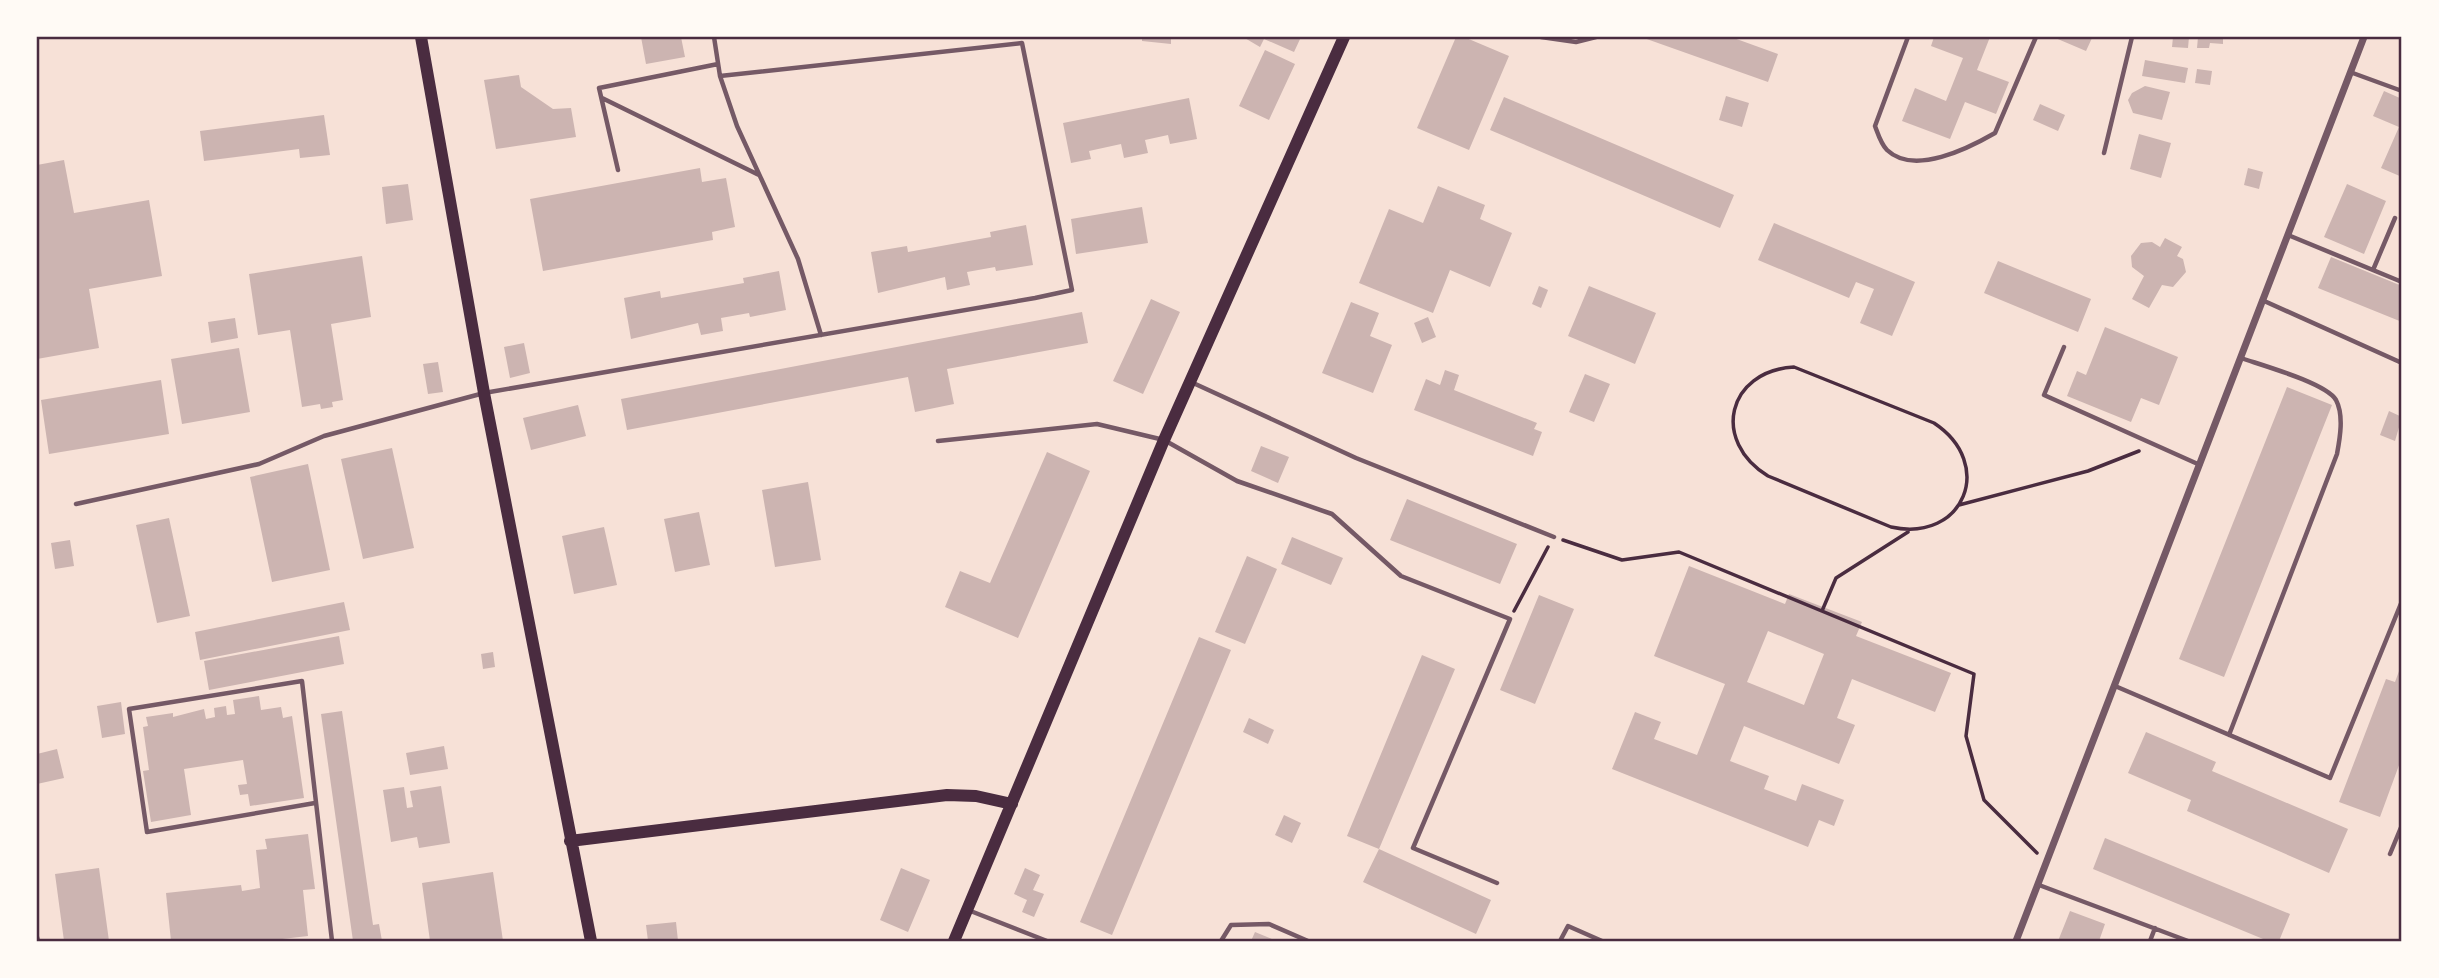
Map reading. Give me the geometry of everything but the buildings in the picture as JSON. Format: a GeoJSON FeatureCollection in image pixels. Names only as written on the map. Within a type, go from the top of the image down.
{"type":"FeatureCollection","features":[{"type":"Feature","properties":{"kind":"main road"},"geometry":{"type":"LineString","coordinates":[[421,37],[484,393],[590,941]]}},
{"type":"Feature","properties":{"kind":"main road"},"geometry":{"type":"LineString","coordinates":[[954,941],[1164,440],[1344,37]]}},
{"type":"Feature","properties":{"kind":"main road"},"geometry":{"type":"LineString","coordinates":[[570,841],[947,795],[976,796],[1012,804]]}},
{"type":"Feature","properties":{"kind":"street"},"geometry":{"type":"LineString","coordinates":[[2016,941],[2364,37]]}},
{"type":"Feature","properties":{"kind":"lane"},"geometry":{"type":"LineString","coordinates":[[714,37],[720,76],[798,259],[821,335]]}},
{"type":"Feature","properties":{"kind":"lane"},"geometry":{"type":"LineString","coordinates":[[1541,37],[1576,42],[1596,37]]}},
{"type":"Feature","properties":{"kind":"lane"},"geometry":{"type":"LineString","coordinates":[[1908,37],[1875,126],[1889,152],[1926,160],[1955,153],[1995,133],[2036,37]]}},
{"type":"Feature","properties":{"kind":"lane"},"geometry":{"type":"LineString","coordinates":[[2104,153],[2132,37]]}},
{"type":"Feature","properties":{"kind":"lane"},"geometry":{"type":"LineString","coordinates":[[76,504],[259,464],[324,436],[484,393],[1072,290],[1022,43],[720,76]]}},
{"type":"Feature","properties":{"kind":"lane"},"geometry":{"type":"LineString","coordinates":[[618,170],[599,88],[718,64]]}},
{"type":"Feature","properties":{"kind":"lane"},"geometry":{"type":"LineString","coordinates":[[2350,72],[2402,91]]}},
{"type":"Feature","properties":{"kind":"lane"},"geometry":{"type":"LineString","coordinates":[[602,98],[760,175]]}},
{"type":"Feature","properties":{"kind":"lane"},"geometry":{"type":"LineString","coordinates":[[2373,270],[2395,218]]}},
{"type":"Feature","properties":{"kind":"lane"},"geometry":{"type":"LineString","coordinates":[[2287,235],[2402,282]]}},
{"type":"Feature","properties":{"kind":"lane"},"geometry":{"type":"LineString","coordinates":[[2262,300],[2402,363]]}},
{"type":"Feature","properties":{"kind":"lane"},"geometry":{"type":"LineString","coordinates":[[2064,347],[2044,395],[2200,465]]}},
{"type":"Feature","properties":{"kind":"lane"},"geometry":{"type":"LineString","coordinates":[[2229,735],[2337,454],[2340,427],[2337,401],[2324,389],[2241,358]]}},
{"type":"Feature","properties":{"kind":"lane"},"geometry":{"type":"LineString","coordinates":[[1190,382],[1356,457],[1554,537]]}},
{"type":"Feature","properties":{"kind":"lane"},"geometry":{"type":"LineString","coordinates":[[938,441],[1097,424],[1164,440],[1237,481],[1332,514],[1401,576],[1510,619],[1413,848],[1497,883]]}},
{"type":"Feature","properties":{"kind":"lane"},"geometry":{"type":"LineString","coordinates":[[2115,686],[2330,778],[2402,601]]}},
{"type":"Feature","properties":{"kind":"lane"},"geometry":{"type":"LineString","coordinates":[[315,803],[147,832],[129,709],[302,681],[331,941]]}},
{"type":"Feature","properties":{"kind":"lane"},"geometry":{"type":"LineString","coordinates":[[2390,854],[2402,825]]}},
{"type":"Feature","properties":{"kind":"lane"},"geometry":{"type":"LineString","coordinates":[[2038,884],[2188,941]]}},
{"type":"Feature","properties":{"kind":"lane"},"geometry":{"type":"LineString","coordinates":[[968,909],[1047,941]]}},
{"type":"Feature","properties":{"kind":"lane"},"geometry":{"type":"LineString","coordinates":[[1221,941],[1231,925],[1269,924],[1308,941]]}},
{"type":"Feature","properties":{"kind":"lane"},"geometry":{"type":"LineString","coordinates":[[1560,941],[1568,926],[1602,941]]}},
{"type":"Feature","properties":{"kind":"lane"},"geometry":{"type":"LineString","coordinates":[[2150,941],[2155,928]]}},
{"type":"Feature","properties":{"kind":"path"},"geometry":{"type":"LineString","coordinates":[[1822,611],[1836,578],[1910,531],[1929,528],[1946,520],[1959,506],[1967,488],[1968,468],[1963,450],[1951,435],[1934,423],[1794,367],[1769,371],[1747,386],[1737,401],[1733,418],[1734,436],[1741,452],[1752,466],[1879,522],[1910,531]]}},
{"type":"Feature","properties":{"kind":"path"},"geometry":{"type":"LineString","coordinates":[[1959,506],[2088,471],[2154,445]]}},
{"type":"Feature","properties":{"kind":"path"},"geometry":{"type":"LineString","coordinates":[[1510,619],[1554,537],[1622,560],[1679,552],[1974,674],[1966,736],[1984,800],[2047,863]]}}]}
